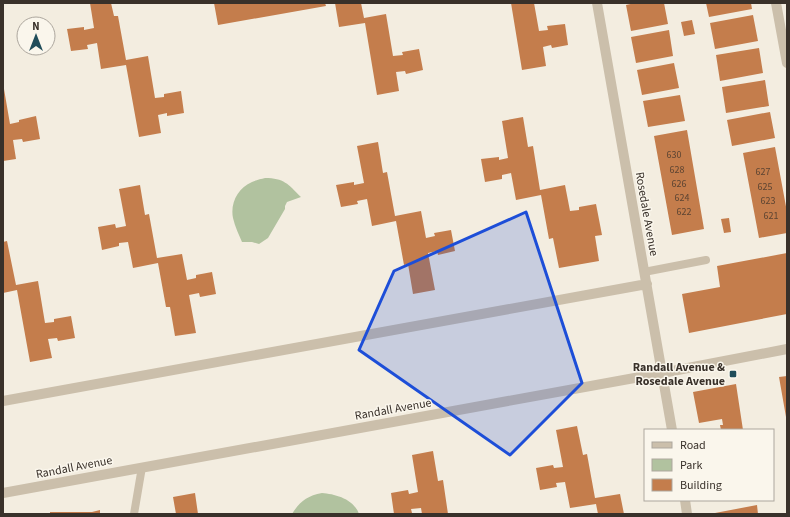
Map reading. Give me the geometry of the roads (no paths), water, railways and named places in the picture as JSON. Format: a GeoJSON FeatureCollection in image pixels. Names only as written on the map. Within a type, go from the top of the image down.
{"type":"FeatureCollection","features":[{"type":"Feature","properties":{"kind":"street","name":"Rosedale Avenue"},"geometry":{"type":"LineString","coordinates":[[597,3],[672,429]]}},
{"type":"Feature","properties":{"kind":"street"},"geometry":{"type":"LineString","coordinates":[[776,3],[787,63]]}},
{"type":"Feature","properties":{"kind":"street"},"geometry":{"type":"LineString","coordinates":[[3,401],[646,284]]}},
{"type":"Feature","properties":{"kind":"street","name":"Randall Avenue"},"geometry":{"type":"LineString","coordinates":[[3,493],[662,373],[787,348]]}},
{"type":"Feature","properties":{"kind":"street"},"geometry":{"type":"LineString","coordinates":[[684,501],[687,514]]}},
{"type":"Feature","properties":{"kind":"lane"},"geometry":{"type":"LineString","coordinates":[[644,272],[706,260]]}},
{"type":"Feature","properties":{"kind":"lane"},"geometry":{"type":"LineString","coordinates":[[134,514],[142,468]]}},
{"type":"Feature","properties":{"kind":"place","name":"Randall Avenue & Rosedale Avenue"},"geometry":{"type":"Point","coordinates":[733,374]}}]}
